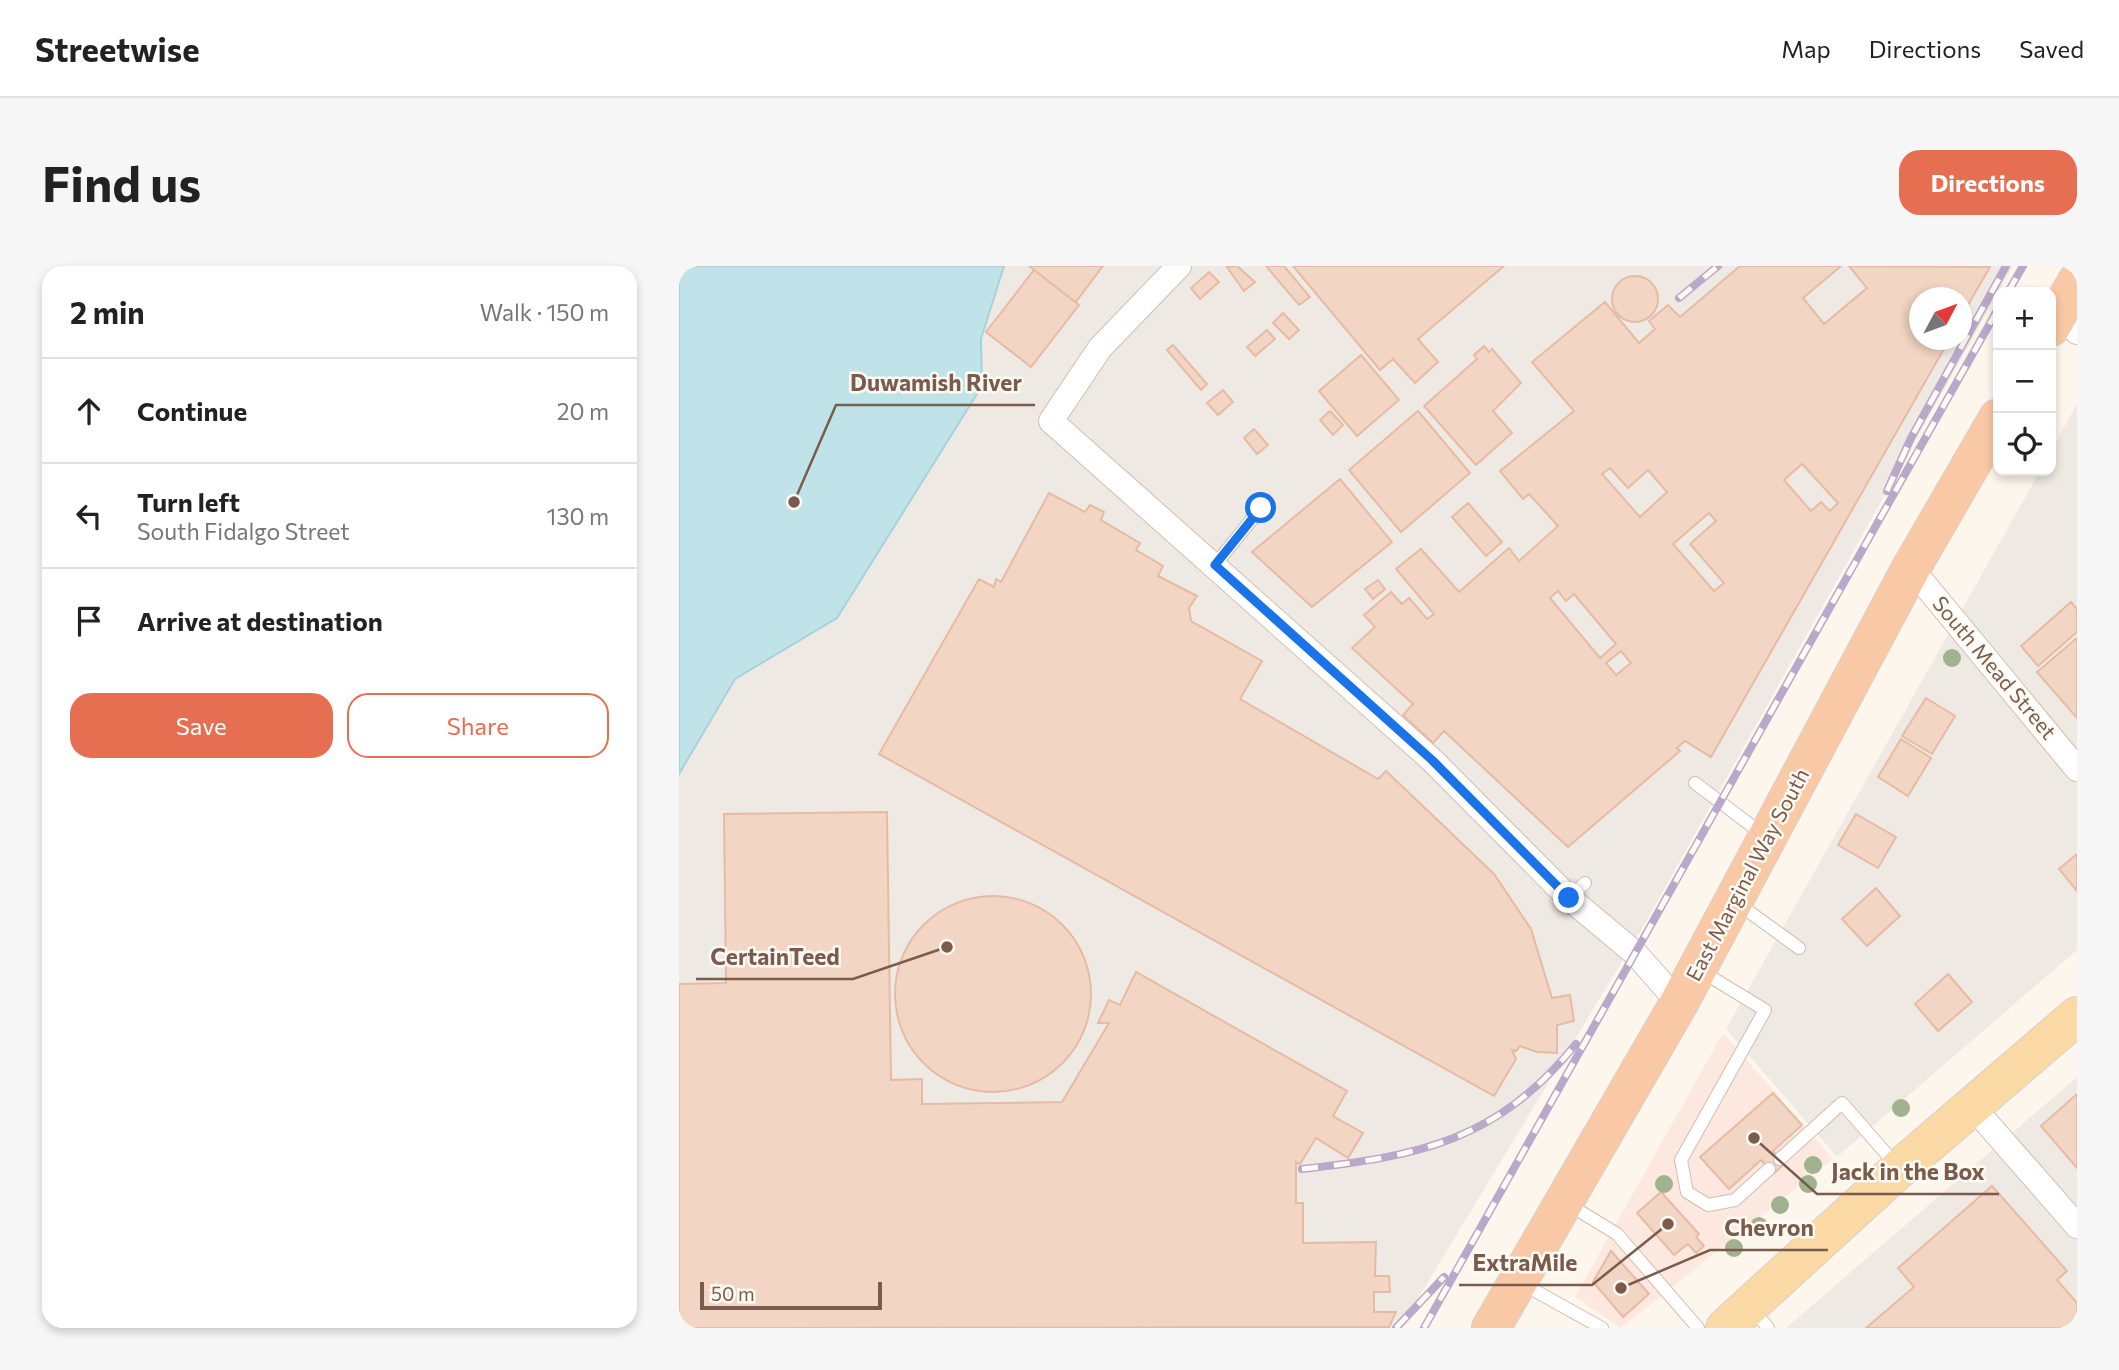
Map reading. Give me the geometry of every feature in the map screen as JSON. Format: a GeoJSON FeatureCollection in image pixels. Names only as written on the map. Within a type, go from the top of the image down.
{"type":"FeatureCollection","features":[{"type":"Feature","properties":{"kind":"highway","name":"East Marginal Way South"},"geometry":{"type":"LineString","coordinates":[[1491,1328],[1698,969],[1911,568],[1993,427]]}},
{"type":"Feature","properties":{"kind":"main road"},"geometry":{"type":"LineString","coordinates":[[1747,1320],[1899,1169],[2077,1016]]}},
{"type":"Feature","properties":{"kind":"street"},"geometry":{"type":"LineString","coordinates":[[1179,266],[1100,348],[1051,421],[1577,890],[1679,1003]]}},
{"type":"Feature","properties":{"kind":"street","name":"South Mead Street"},"geometry":{"type":"LineString","coordinates":[[1911,568],[2077,769]]}},
{"type":"Feature","properties":{"kind":"street"},"geometry":{"type":"LineString","coordinates":[[1972,1105],[2077,1226]]}},
{"type":"Feature","properties":{"kind":"lane"},"geometry":{"type":"LineString","coordinates":[[1215,565],[1261,508]]}},
{"type":"Feature","properties":{"kind":"lane"},"geometry":{"type":"LineString","coordinates":[[1695,783],[1767,838]]}},
{"type":"Feature","properties":{"kind":"lane"},"geometry":{"type":"LineString","coordinates":[[1734,900],[1799,948]]}},
{"type":"Feature","properties":{"kind":"lane"},"geometry":{"type":"LineString","coordinates":[[1698,969],[1765,1010],[1681,1160],[1687,1192],[1708,1205],[1735,1200],[1769,1169]]}},
{"type":"Feature","properties":{"kind":"lane"},"geometry":{"type":"LineString","coordinates":[[1780,1159],[1842,1103],[1899,1169]]}},
{"type":"Feature","properties":{"kind":"lane"},"geometry":{"type":"LineString","coordinates":[[1564,1202],[1617,1234],[1698,1328]]}},
{"type":"Feature","properties":{"kind":"lane"},"geometry":{"type":"LineString","coordinates":[[1519,1281],[1602,1328]]}},
{"type":"Feature","properties":{"kind":"shaded area"},"geometry":{"type":"Polygon","coordinates":[[[1004,266],[2013,266],[2001,287],[1993,287],[1993,302],[1972,339],[1972,287],[1909,287],[1909,350],[1966,350],[1643,927],[1400,1328],[679,1328],[679,774],[734,679],[837,618],[982,387],[981,339],[1004,266]]]}},
{"type":"Feature","properties":{"kind":"shaded area"},"geometry":{"type":"Polygon","coordinates":[[[2077,404],[2077,950],[1837,1157],[1726,1029],[2037,476],[2056,476],[2056,442],[2077,404]]]}},
{"type":"Feature","properties":{"kind":"shaded area"},"geometry":{"type":"Polygon","coordinates":[[[1723,1033],[1833,1159],[1621,1328],[1575,1297],[1723,1033]]]}},
{"type":"Feature","properties":{"kind":"shaded area"},"geometry":{"type":"Polygon","coordinates":[[[2077,1077],[2077,1328],[1786,1328],[2077,1077]]]}},
{"type":"Feature","properties":{"kind":"water"},"geometry":{"type":"Polygon","coordinates":[[[679,266],[1004,266],[981,339],[982,386],[837,618],[735,679],[679,774],[679,266]]]}},
{"type":"Feature","properties":{"kind":"building"},"geometry":{"type":"Polygon","coordinates":[[[1029,266],[1103,266],[1075,303],[1029,266]]]}},
{"type":"Feature","properties":{"kind":"building"},"geometry":{"type":"Polygon","coordinates":[[[1237,266],[1255,282],[1244,291],[1227,267],[1237,266]]]}},
{"type":"Feature","properties":{"kind":"building"},"geometry":{"type":"Polygon","coordinates":[[[1266,266],[1284,266],[1310,297],[1299,305],[1266,266]]]}},
{"type":"Feature","properties":{"kind":"building"},"geometry":{"type":"Polygon","coordinates":[[[1293,266],[1504,266],[1418,339],[1438,362],[1415,383],[1393,359],[1380,370],[1293,266]]]}},
{"type":"Feature","properties":{"kind":"building"},"geometry":{"type":"Polygon","coordinates":[[[1740,266],[1841,266],[1803,298],[1824,324],[1867,288],[1849,266],[1990,267],[1972,298],[1972,287],[1909,287],[1909,350],[1943,350],[1711,757],[1685,741],[1677,748],[1680,751],[1568,847],[1444,731],[1433,743],[1403,715],[1413,704],[1352,648],[1375,627],[1364,615],[1391,592],[1402,604],[1409,598],[1427,619],[1434,614],[1396,569],[1421,549],[1459,592],[1509,548],[1519,561],[1558,526],[1529,494],[1523,499],[1500,471],[1574,411],[1532,362],[1605,302],[1639,343],[1655,329],[1649,321],[1668,305],[1680,317],[1740,266]],[[1802,464],[1784,480],[1811,511],[1821,502],[1830,511],[1838,503],[1802,464]],[[1610,468],[1602,474],[1640,517],[1667,492],[1648,470],[1628,488],[1610,468]],[[1709,513],[1673,544],[1714,591],[1724,583],[1690,544],[1716,521],[1709,513]],[[1558,591],[1550,598],[1600,658],[1616,644],[1574,594],[1566,601],[1558,591]],[[1621,651],[1606,663],[1616,675],[1631,663],[1621,651]]]}},
{"type":"Feature","properties":{"kind":"building"},"geometry":{"type":"Polygon","coordinates":[[[1034,270],[1079,305],[1031,367],[986,332],[1034,270]]]}},
{"type":"Feature","properties":{"kind":"building"},"geometry":{"type":"Polygon","coordinates":[[[1209,272],[1219,282],[1200,299],[1191,288],[1209,272]]]}},
{"type":"Feature","properties":{"kind":"building"},"geometry":{"type":"Polygon","coordinates":[[[1635,276],[1651,283],[1658,299],[1651,315],[1635,322],[1619,315],[1612,299],[1619,283],[1635,276]]]}},
{"type":"Feature","properties":{"kind":"building"},"geometry":{"type":"Polygon","coordinates":[[[1283,313],[1299,330],[1289,339],[1273,323],[1283,313]]]}},
{"type":"Feature","properties":{"kind":"building"},"geometry":{"type":"Polygon","coordinates":[[[1267,330],[1275,339],[1255,356],[1247,347],[1267,330]]]}},
{"type":"Feature","properties":{"kind":"building"},"geometry":{"type":"Polygon","coordinates":[[[1173,345],[1207,384],[1201,390],[1167,350],[1173,345]]]}},
{"type":"Feature","properties":{"kind":"building"},"geometry":{"type":"Polygon","coordinates":[[[1484,346],[1489,352],[1492,349],[1521,383],[1493,411],[1512,433],[1476,465],[1424,406],[1477,359],[1474,355],[1484,346]]]}},
{"type":"Feature","properties":{"kind":"building"},"geometry":{"type":"Polygon","coordinates":[[[1361,355],[1399,400],[1357,436],[1319,391],[1361,355]]]}},
{"type":"Feature","properties":{"kind":"building"},"geometry":{"type":"Polygon","coordinates":[[[1223,390],[1233,402],[1218,415],[1207,403],[1223,390]]]}},
{"type":"Feature","properties":{"kind":"building"},"geometry":{"type":"Polygon","coordinates":[[[1330,411],[1343,425],[1333,435],[1320,420],[1330,411]]]}},
{"type":"Feature","properties":{"kind":"building"},"geometry":{"type":"Polygon","coordinates":[[[1418,411],[1470,473],[1401,532],[1349,470],[1418,411]]]}},
{"type":"Feature","properties":{"kind":"building"},"geometry":{"type":"Polygon","coordinates":[[[1254,429],[1268,445],[1257,454],[1244,438],[1254,429]]]}},
{"type":"Feature","properties":{"kind":"building"},"geometry":{"type":"Polygon","coordinates":[[[1340,479],[1392,542],[1312,607],[1252,552],[1340,479]]]}},
{"type":"Feature","properties":{"kind":"building"},"geometry":{"type":"Polygon","coordinates":[[[1049,493],[1085,512],[1090,505],[1104,512],[1101,520],[1140,543],[1136,550],[1163,566],[1158,576],[1197,596],[1189,608],[1191,621],[1262,661],[1240,699],[1378,779],[1386,771],[1494,874],[1531,929],[1552,998],[1570,995],[1574,1021],[1557,1025],[1557,1053],[1537,1052],[1520,1046],[1516,1051],[1512,1050],[1516,1059],[1494,1096],[879,754],[979,579],[994,587],[996,579],[1001,582],[1049,493]]]}},
{"type":"Feature","properties":{"kind":"building"},"geometry":{"type":"Polygon","coordinates":[[[1468,503],[1502,542],[1486,556],[1452,517],[1468,503]]]}},
{"type":"Feature","properties":{"kind":"building"},"geometry":{"type":"Polygon","coordinates":[[[1378,580],[1385,589],[1373,599],[1365,589],[1378,580]]]}},
{"type":"Feature","properties":{"kind":"building"},"geometry":{"type":"Polygon","coordinates":[[[2071,602],[2077,609],[2077,632],[2038,666],[2021,646],[2071,602]]]}},
{"type":"Feature","properties":{"kind":"building"},"geometry":{"type":"Polygon","coordinates":[[[2077,638],[2077,718],[2037,672],[2077,638]]]}},
{"type":"Feature","properties":{"kind":"building"},"geometry":{"type":"Polygon","coordinates":[[[1926,698],[1955,716],[1932,754],[1902,736],[1926,698]]]}},
{"type":"Feature","properties":{"kind":"building"},"geometry":{"type":"Polygon","coordinates":[[[1901,739],[1931,758],[1908,796],[1878,777],[1901,739]]]}},
{"type":"Feature","properties":{"kind":"building"},"geometry":{"type":"Polygon","coordinates":[[[887,812],[891,1080],[922,1079],[922,1104],[1062,1102],[1109,1023],[1098,1023],[1109,1000],[1120,1005],[1136,972],[1347,1091],[1333,1116],[1363,1133],[1348,1158],[1316,1138],[1300,1164],[1296,1162],[1296,1203],[1303,1203],[1303,1243],[1376,1242],[1375,1276],[1389,1276],[1390,1292],[1374,1292],[1374,1312],[1396,1312],[1389,1327],[679,1328],[679,984],[726,983],[724,814],[887,812]]]}},
{"type":"Feature","properties":{"kind":"building"},"geometry":{"type":"Polygon","coordinates":[[[1856,814],[1896,837],[1878,868],[1838,845],[1856,814]]]}},
{"type":"Feature","properties":{"kind":"building"},"geometry":{"type":"Polygon","coordinates":[[[2077,854],[2077,891],[2059,869],[2077,854]]]}},
{"type":"Feature","properties":{"kind":"building"},"geometry":{"type":"Polygon","coordinates":[[[1876,888],[1900,916],[1867,946],[1842,919],[1876,888]]]}},
{"type":"Feature","properties":{"kind":"building"},"geometry":{"type":"Polygon","coordinates":[[[993,896],[1030,904],[1062,925],[1083,957],[1091,994],[1083,1031],[1062,1063],[1030,1084],[993,1092],[956,1084],[924,1063],[903,1031],[895,994],[903,957],[924,925],[956,904],[993,896]]]}},
{"type":"Feature","properties":{"kind":"building"},"geometry":{"type":"Polygon","coordinates":[[[1948,974],[1972,1002],[1938,1031],[1915,1004],[1948,974]]]}},
{"type":"Feature","properties":{"kind":"building"},"geometry":{"type":"Polygon","coordinates":[[[1773,1093],[1802,1125],[1773,1151],[1784,1164],[1773,1174],[1761,1160],[1729,1189],[1700,1157],[1773,1093]]]}},
{"type":"Feature","properties":{"kind":"building"},"geometry":{"type":"Polygon","coordinates":[[[2077,1094],[2077,1168],[2041,1126],[2077,1094]]]}},
{"type":"Feature","properties":{"kind":"building"},"geometry":{"type":"Polygon","coordinates":[[[1992,1186],[2067,1271],[2057,1280],[2077,1303],[2077,1328],[1866,1328],[1914,1287],[1898,1268],[1992,1186]]]}},
{"type":"Feature","properties":{"kind":"building"},"geometry":{"type":"Polygon","coordinates":[[[1661,1192],[1699,1234],[1696,1237],[1704,1246],[1696,1253],[1688,1244],[1674,1255],[1637,1213],[1661,1192]]]}},
{"type":"Feature","properties":{"kind":"building"},"geometry":{"type":"Polygon","coordinates":[[[1611,1251],[1649,1294],[1623,1317],[1593,1282],[1611,1251]]]}},
{"type":"Feature","properties":{"kind":"railway"},"geometry":{"type":"LineString","coordinates":[[1679,298],[1718,266]]}},
{"type":"Feature","properties":{"kind":"railway"},"geometry":{"type":"LineString","coordinates":[[1887,491],[1911,438],[2006,266]]}},
{"type":"Feature","properties":{"kind":"railway"},"geometry":{"type":"LineString","coordinates":[[2011,287],[2023,266]]}},
{"type":"Feature","properties":{"kind":"railway"},"geometry":{"type":"LineString","coordinates":[[1424,1328],[1993,318]]}},
{"type":"Feature","properties":{"kind":"railway"},"geometry":{"type":"LineString","coordinates":[[1302,1169],[1383,1158],[1454,1138],[1486,1123],[1516,1103],[1546,1077],[1576,1044]]}},
{"type":"Feature","properties":{"kind":"railway"},"geometry":{"type":"LineString","coordinates":[[1396,1328],[1444,1277]]}},
{"type":"Feature","properties":{"kind":"place","name":"Duwamish River"},"geometry":{"type":"Point","coordinates":[794,502]}},
{"type":"Feature","properties":{"kind":"place","name":"CertainTeed"},"geometry":{"type":"Point","coordinates":[947,947]}},
{"type":"Feature","properties":{"kind":"place","name":"Jack in the Box"},"geometry":{"type":"Point","coordinates":[1754,1138]}},
{"type":"Feature","properties":{"kind":"place","name":"ExtraMile"},"geometry":{"type":"Point","coordinates":[1668,1224]}},
{"type":"Feature","properties":{"kind":"place","name":"Chevron"},"geometry":{"type":"Point","coordinates":[1621,1288]}},
{"type":"Feature","properties":{"kind":"route"},"geometry":{"type":"LineString","coordinates":[[1261,508],[1215,565],[1432,760],[1569,898]]}}]}
